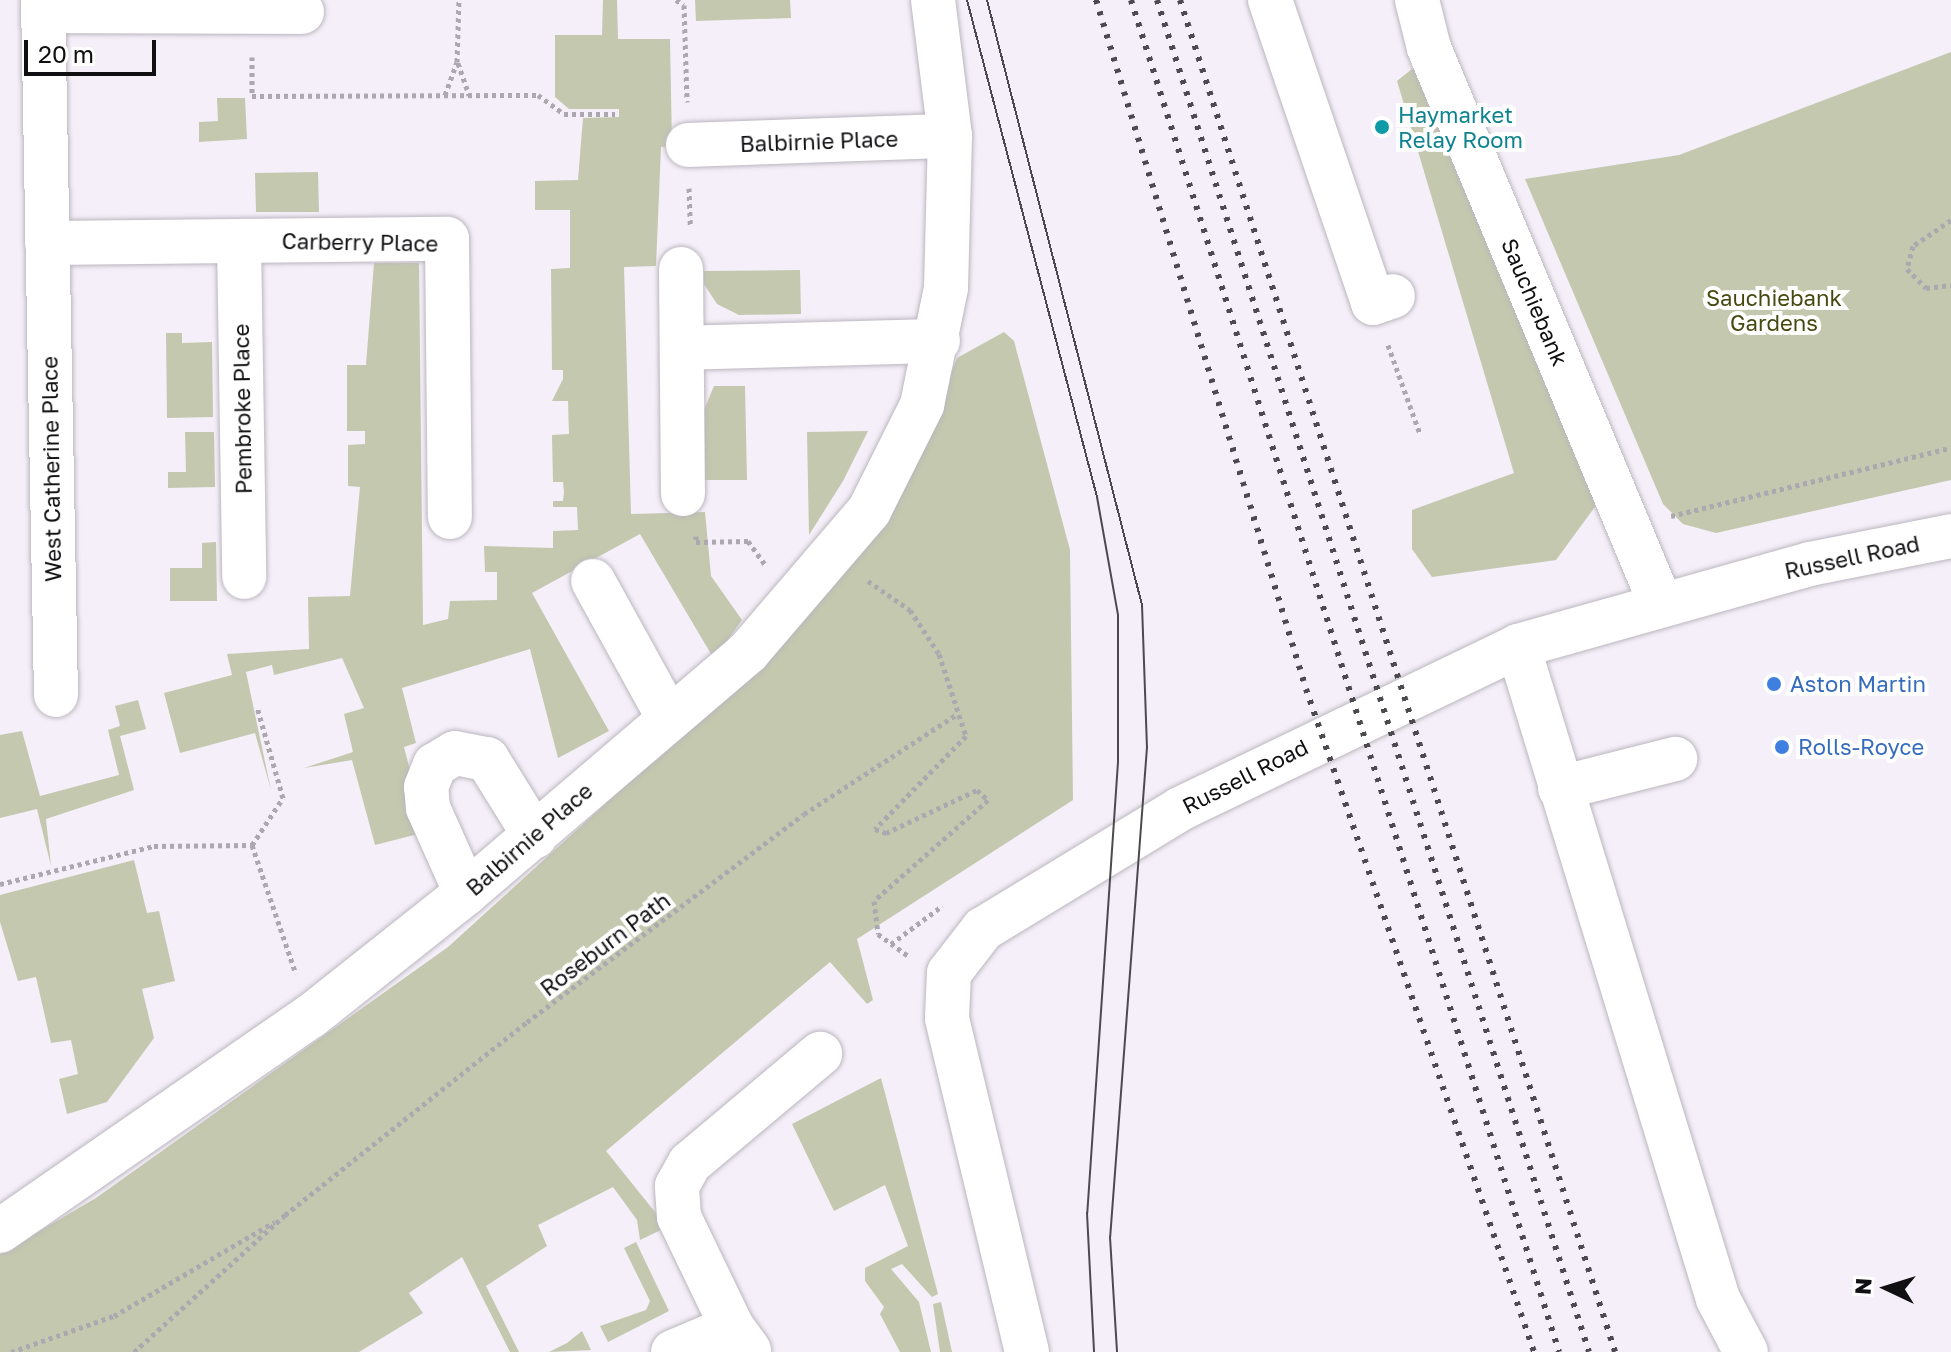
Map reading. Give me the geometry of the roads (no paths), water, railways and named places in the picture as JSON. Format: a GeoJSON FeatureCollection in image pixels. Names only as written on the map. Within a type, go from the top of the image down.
{"type":"FeatureCollection","features":[{"type":"Feature","properties":{"kind":"street","name":"Balbirnie Place"},"geometry":{"type":"LineString","coordinates":[[0,1231],[311,1016],[466,893],[535,836],[667,715],[748,652],[832,555],[899,460],[938,341],[950,136],[933,0]]}},
{"type":"Feature","properties":{"kind":"street"},"geometry":{"type":"LineString","coordinates":[[1270,0],[1383,299]]}},
{"type":"Feature","properties":{"kind":"street","name":"Sauchiebank"},"geometry":{"type":"LineString","coordinates":[[1417,0],[1429,48],[1660,602]]}},
{"type":"Feature","properties":{"kind":"street"},"geometry":{"type":"LineString","coordinates":[[43,6],[302,12]]}},
{"type":"Feature","properties":{"kind":"street","name":"West Catherine Place"},"geometry":{"type":"LineString","coordinates":[[43,6],[56,695]]}},
{"type":"Feature","properties":{"kind":"street","name":"Balbirnie Place"},"geometry":{"type":"LineString","coordinates":[[688,145],[950,136]]}},
{"type":"Feature","properties":{"kind":"street","name":"Carberry Place"},"geometry":{"type":"LineString","coordinates":[[47,243],[447,239],[450,517]]}},
{"type":"Feature","properties":{"kind":"street","name":"Pembroke Place"},"geometry":{"type":"LineString","coordinates":[[239,241],[244,577]]}},
{"type":"Feature","properties":{"kind":"street"},"geometry":{"type":"LineString","coordinates":[[681,269],[683,494]]}},
{"type":"Feature","properties":{"kind":"street"},"geometry":{"type":"LineString","coordinates":[[682,348],[938,341]]}},
{"type":"Feature","properties":{"kind":"street","name":"Russell Road"},"geometry":{"type":"LineString","coordinates":[[1027,1352],[951,1041],[949,973],[983,929],[1117,844],[1518,646],[1660,602],[1951,536]]}},
{"type":"Feature","properties":{"kind":"street"},"geometry":{"type":"LineString","coordinates":[[593,581],[667,715]]}},
{"type":"Feature","properties":{"kind":"street"},"geometry":{"type":"LineString","coordinates":[[1518,646],[1635,1039],[1718,1299],[1746,1352]]}},
{"type":"Feature","properties":{"kind":"street"},"geometry":{"type":"LineString","coordinates":[[466,893],[428,808],[426,787],[435,765],[455,753],[487,759],[535,836]]}},
{"type":"Feature","properties":{"kind":"street"},"geometry":{"type":"LineString","coordinates":[[1560,788],[1675,759]]}},
{"type":"Feature","properties":{"kind":"street"},"geometry":{"type":"LineString","coordinates":[[673,1352],[741,1340],[679,1217],[677,1186],[690,1163],[820,1054]]}},
{"type":"Feature","properties":{"kind":"tram line"},"geometry":{"type":"LineString","coordinates":[[967,0],[1097,497],[1118,615],[1118,762],[1087,1213],[1094,1352]]}},
{"type":"Feature","properties":{"kind":"tram line"},"geometry":{"type":"LineString","coordinates":[[987,0],[1142,605],[1147,747],[1110,1237],[1117,1352]]}},
{"type":"Feature","properties":{"kind":"railway"},"geometry":{"type":"LineString","coordinates":[[1096,0],[1306,689],[1534,1352]]}},
{"type":"Feature","properties":{"kind":"railway"},"geometry":{"type":"LineString","coordinates":[[1131,0],[1559,1352]]}},
{"type":"Feature","properties":{"kind":"railway"},"geometry":{"type":"LineString","coordinates":[[1157,0],[1589,1352]]}},
{"type":"Feature","properties":{"kind":"railway"},"geometry":{"type":"LineString","coordinates":[[1180,0],[1615,1352]]}},
{"type":"Feature","properties":{"kind":"place","name":"Haymarket Relay Room"},"geometry":{"type":"Point","coordinates":[1382,127]}},
{"type":"Feature","properties":{"kind":"place","name":"Aston Martin"},"geometry":{"type":"Point","coordinates":[1774,684]}},
{"type":"Feature","properties":{"kind":"place","name":"Rolls-Royce"},"geometry":{"type":"Point","coordinates":[1782,747]}},
{"type":"Feature","properties":{"kind":"park label","name":"Sauchiebank Gardens"},"geometry":{"type":"Point","coordinates":[1774,310]}}]}
